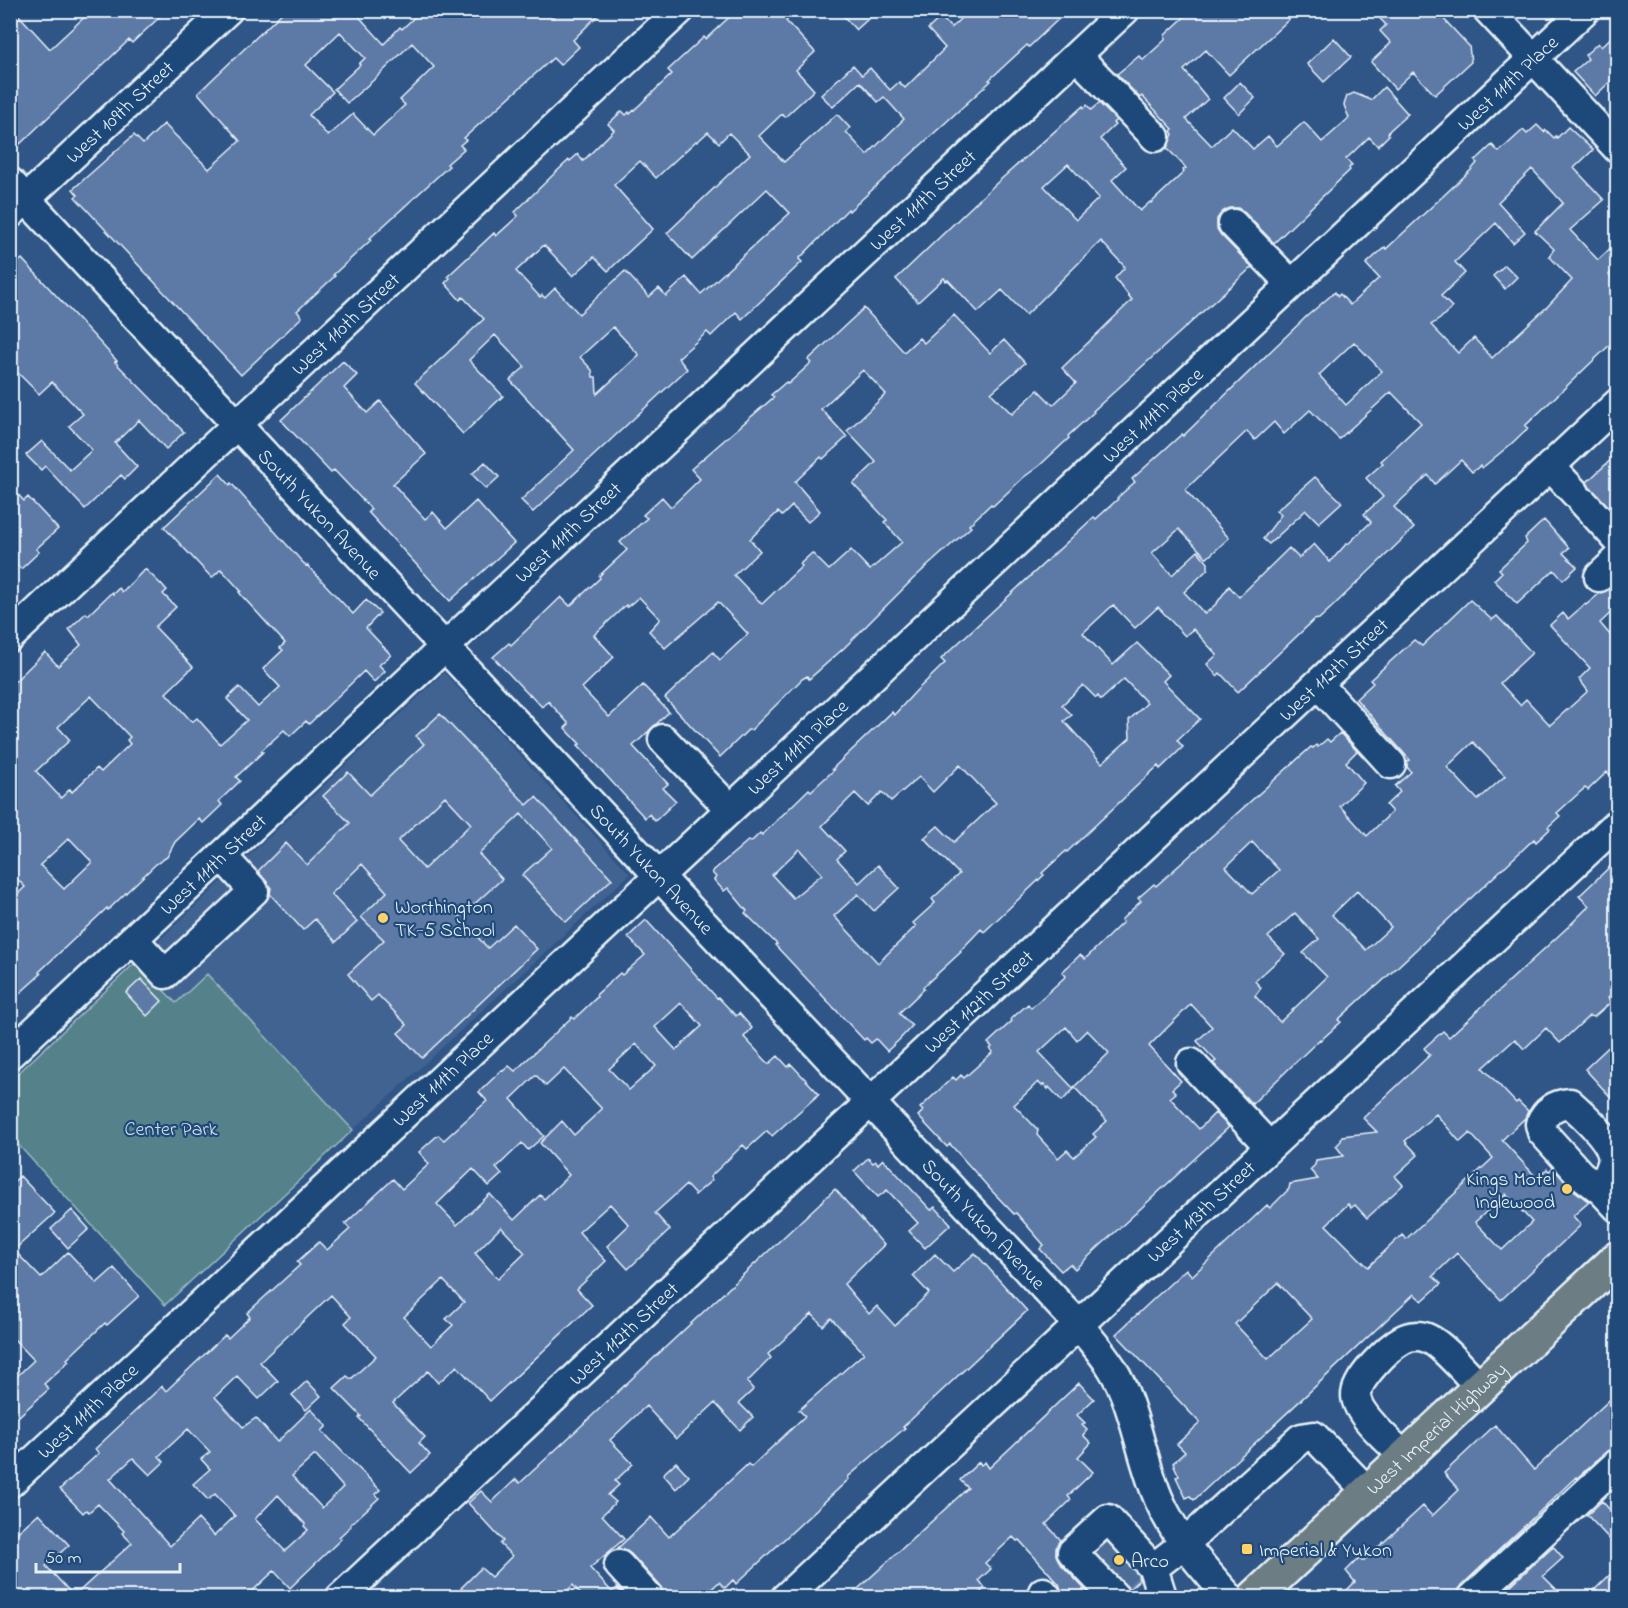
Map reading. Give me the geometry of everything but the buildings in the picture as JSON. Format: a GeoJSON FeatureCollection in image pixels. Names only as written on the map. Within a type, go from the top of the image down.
{"type":"FeatureCollection","features":[{"type":"Feature","properties":{"kind":"main road","name":"West Imperial Highway"},"geometry":{"type":"LineString","coordinates":[[1254,1598],[1617,1258]]}},
{"type":"Feature","properties":{"kind":"street","name":"West 109th Street"},"geometry":{"type":"LineString","coordinates":[[16,198],[228,10]]}},
{"type":"Feature","properties":{"kind":"street","name":"West 110th Street"},"geometry":{"type":"LineString","coordinates":[[10,637],[680,10]]}},
{"type":"Feature","properties":{"kind":"street","name":"West 111th Street"},"geometry":{"type":"LineString","coordinates":[[10,1054],[1125,10]]}},
{"type":"Feature","properties":{"kind":"street"},"geometry":{"type":"LineString","coordinates":[[1488,10],[1617,149]]}},
{"type":"Feature","properties":{"kind":"street","name":"West 111th Place"},"geometry":{"type":"LineString","coordinates":[[10,1483],[1584,10]]}},
{"type":"Feature","properties":{"kind":"street"},"geometry":{"type":"LineString","coordinates":[[1077,56],[1155,137]]}},
{"type":"Feature","properties":{"kind":"street","name":"South Yukon Avenue"},"geometry":{"type":"LineString","coordinates":[[16,198],[238,424],[1078,1324],[1112,1369],[1125,1397],[1160,1503],[1184,1544],[1230,1598]]}},
{"type":"Feature","properties":{"kind":"street"},"geometry":{"type":"LineString","coordinates":[[1233,224],[1291,284]]}},
{"type":"Feature","properties":{"kind":"street","name":"West 112th Street"},"geometry":{"type":"LineString","coordinates":[[340,1598],[1617,403]]}},
{"type":"Feature","properties":{"kind":"street"},"geometry":{"type":"LineString","coordinates":[[1550,466],[1617,540]]}},
{"type":"Feature","properties":{"kind":"street"},"geometry":{"type":"LineString","coordinates":[[1318,684],[1391,764]]}},
{"type":"Feature","properties":{"kind":"street"},"geometry":{"type":"LineString","coordinates":[[663,739],[730,809]]}},
{"type":"Feature","properties":{"kind":"street","name":"West 113th Street"},"geometry":{"type":"LineString","coordinates":[[785,1598],[1617,823]]}},
{"type":"Feature","properties":{"kind":"street"},"geometry":{"type":"LineString","coordinates":[[133,939],[165,974],[254,891],[222,856]]}},
{"type":"Feature","properties":{"kind":"street"},"geometry":{"type":"LineString","coordinates":[[1191,1063],[1269,1146]]}},
{"type":"Feature","properties":{"kind":"street"},"geometry":{"type":"LineString","coordinates":[[1405,1456],[1364,1414],[1358,1405],[1356,1394],[1363,1376],[1400,1340],[1420,1336],[1435,1342],[1480,1387]]}},
{"type":"Feature","properties":{"kind":"street"},"geometry":{"type":"LineString","coordinates":[[1135,1552],[1184,1544],[1301,1438],[1314,1436],[1367,1491]]}},
{"type":"Feature","properties":{"kind":"street"},"geometry":{"type":"LineString","coordinates":[[1472,1598],[1617,1463]]}},
{"type":"Feature","properties":{"kind":"street"},"geometry":{"type":"LineString","coordinates":[[1105,1579],[1072,1552],[1108,1519],[1135,1552],[1162,1596],[1160,1598]]}},
{"type":"Feature","properties":{"kind":"street"},"geometry":{"type":"LineString","coordinates":[[619,1564],[649,1598]]}},
{"type":"Feature","properties":{"kind":"shaded area","name":"Worthington TK-5 School"},"geometry":{"type":"Polygon","coordinates":[[[444,673],[630,874],[353,1130],[207,975],[176,1003],[136,962],[444,673]]]}},
{"type":"Feature","properties":{"kind":"green space","name":"Center Park"},"geometry":{"type":"Polygon","coordinates":[[[136,962],[176,1003],[207,974],[353,1130],[165,1305],[11,1137],[11,1080],[136,962]]]}},
{"type":"Feature","properties":{"kind":"tunnel"},"geometry":{"type":"LineString","coordinates":[[1098,1562],[1120,1542]]}},
{"type":"Feature","properties":{"kind":"tunnel"},"geometry":{"type":"LineString","coordinates":[[1114,1579],[1136,1559]]}},
{"type":"Feature","properties":{"kind":"place","name":"Worthington TK-5 School"},"geometry":{"type":"Point","coordinates":[383,918]}},
{"type":"Feature","properties":{"kind":"place","name":"Kings Motel Inglewood"},"geometry":{"type":"Point","coordinates":[1567,1189]}},
{"type":"Feature","properties":{"kind":"place","name":"Imperial & Yukon"},"geometry":{"type":"Point","coordinates":[1247,1549]}},
{"type":"Feature","properties":{"kind":"place","name":"Arco"},"geometry":{"type":"Point","coordinates":[1119,1560]}}]}
